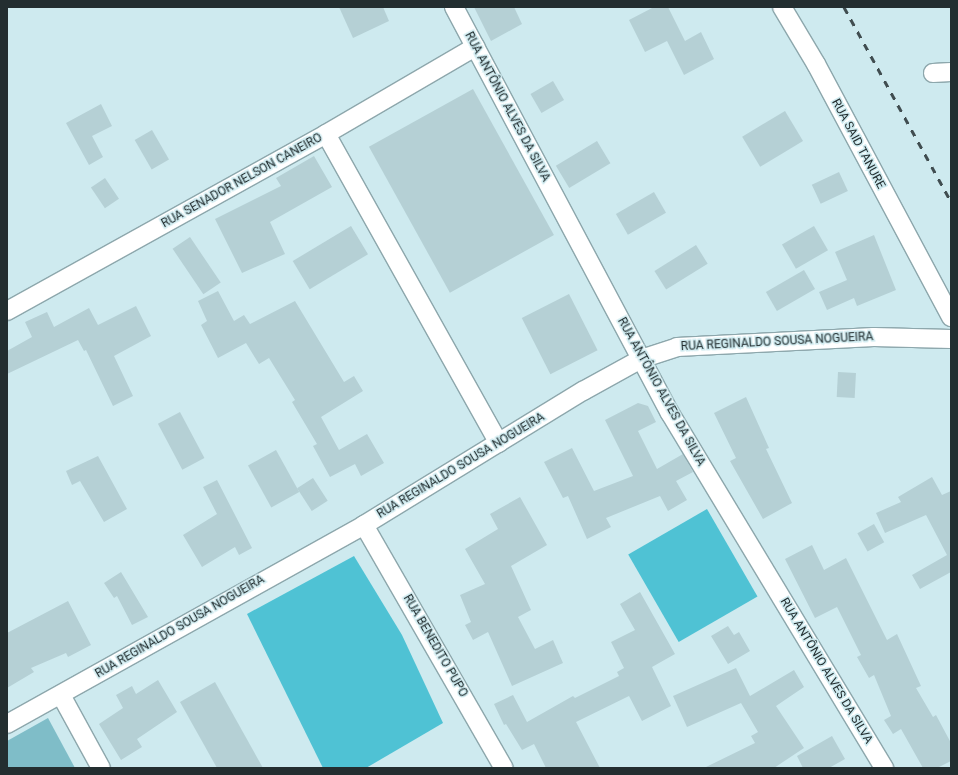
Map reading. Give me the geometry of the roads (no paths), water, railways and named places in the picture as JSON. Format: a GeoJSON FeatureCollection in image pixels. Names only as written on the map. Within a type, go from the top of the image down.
{"type":"FeatureCollection","features":[{"type":"Feature","properties":{"kind":"street","name":"RUA ANTÔNIO ALVES DA SILVA"},"geometry":{"type":"LineString","coordinates":[[454,7],[670,413],[884,768]]}},
{"type":"Feature","properties":{"kind":"street","name":"RUA SAID TANURE"},"geometry":{"type":"LineString","coordinates":[[782,7],[816,64],[951,317]]}},
{"type":"Feature","properties":{"kind":"street","name":"RUA SENADOR NELSON CANEIRO"},"geometry":{"type":"LineString","coordinates":[[7,311],[326,134],[475,47]]}},
{"type":"Feature","properties":{"kind":"street"},"geometry":{"type":"LineString","coordinates":[[933,74],[951,72]]}},
{"type":"Feature","properties":{"kind":"street"},"geometry":{"type":"LineString","coordinates":[[326,134],[499,443]]}},
{"type":"Feature","properties":{"kind":"street","name":"RUA REGINALDO SOUSA NOGUEIRA"},"geometry":{"type":"LineString","coordinates":[[7,724],[61,695],[233,596],[364,525],[499,443],[641,360],[677,347],[874,336],[951,339]]}},
{"type":"Feature","properties":{"kind":"street","name":"RUA BENEDITO PUPO"},"geometry":{"type":"LineString","coordinates":[[364,525],[504,768]]}},
{"type":"Feature","properties":{"kind":"street"},"geometry":{"type":"LineString","coordinates":[[61,695],[101,768]]}},
{"type":"Feature","properties":{"kind":"railway"},"geometry":{"type":"LineString","coordinates":[[844,7],[951,202]]}}]}
